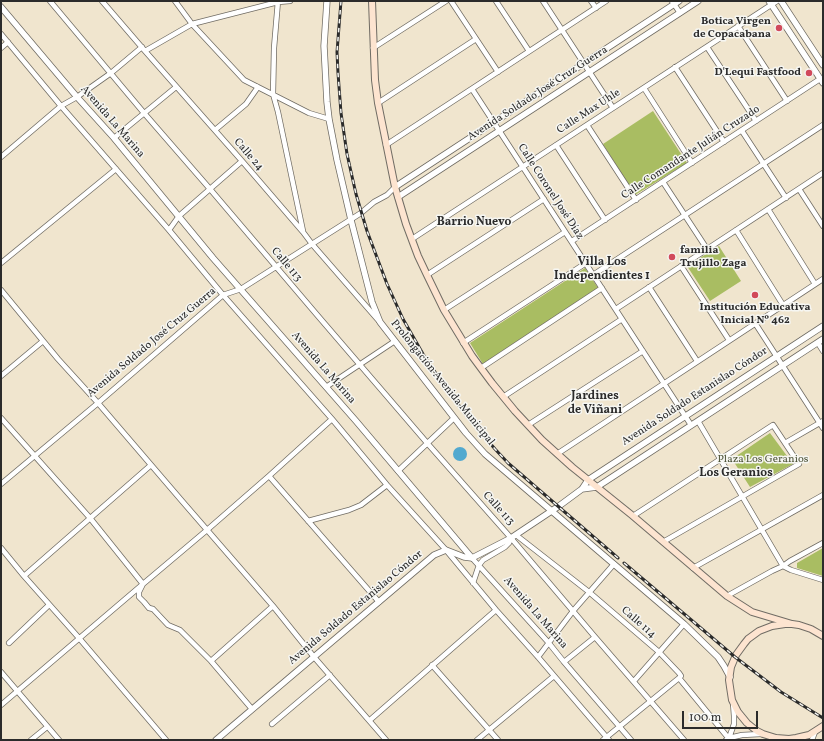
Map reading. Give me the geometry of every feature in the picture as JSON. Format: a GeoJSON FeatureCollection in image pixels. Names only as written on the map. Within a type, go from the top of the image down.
{"type":"FeatureCollection","features":[{"type":"Feature","properties":{"kind":"main road","name":"Prolongación Avenida Municipal"},"geometry":{"type":"LineString","coordinates":[[372,1],[375,80],[378,103],[395,187],[412,239],[427,275],[444,310],[463,343],[503,397],[557,454],[727,596],[752,612],[792,624],[805,626],[821,634]]}},
{"type":"Feature","properties":{"kind":"main road","name":"Prolongación Avenida Municipal"},"geometry":{"type":"LineString","coordinates":[[792,624],[772,626],[760,631],[748,639],[744,644],[736,655],[731,667],[730,687],[732,700],[738,712],[747,723],[763,734],[776,738],[789,739],[802,737],[820,729]]}},
{"type":"Feature","properties":{"kind":"street","name":"Calle 113"},"geometry":{"type":"LineString","coordinates":[[50,1],[144,114],[428,444],[514,536]]}},
{"type":"Feature","properties":{"kind":"street","name":"Calle 24"},"geometry":{"type":"LineString","coordinates":[[102,1],[380,322]]}},
{"type":"Feature","properties":{"kind":"street"},"geometry":{"type":"LineString","coordinates":[[175,1],[192,24],[244,80],[309,113],[329,119]]}},
{"type":"Feature","properties":{"kind":"street"},"geometry":{"type":"LineString","coordinates":[[278,1],[274,48],[273,94],[303,232]]}},
{"type":"Feature","properties":{"kind":"street"},"geometry":{"type":"LineString","coordinates":[[1,156],[61,106],[78,97],[143,49],[192,24],[278,1],[290,1]]}},
{"type":"Feature","properties":{"kind":"street","name":"Prolongación Avenida Municipal"},"geometry":{"type":"LineString","coordinates":[[327,1],[324,46],[329,119],[336,160],[350,220],[372,302],[380,322],[454,418],[485,454],[684,624],[718,657],[730,677]]}},
{"type":"Feature","properties":{"kind":"street"},"geometry":{"type":"LineString","coordinates":[[373,48],[446,1]]}},
{"type":"Feature","properties":{"kind":"street"},"geometry":{"type":"LineString","coordinates":[[451,1],[498,72]]}},
{"type":"Feature","properties":{"kind":"street"},"geometry":{"type":"LineString","coordinates":[[496,1],[529,51]]}},
{"type":"Feature","properties":{"kind":"street"},"geometry":{"type":"LineString","coordinates":[[543,1],[613,108]]}},
{"type":"Feature","properties":{"kind":"street"},"geometry":{"type":"LineString","coordinates":[[591,1],[596,8]]}},
{"type":"Feature","properties":{"kind":"street"},"geometry":{"type":"LineString","coordinates":[[386,145],[606,1]]}},
{"type":"Feature","properties":{"kind":"street","name":"Avenida Soldado José Cruz Guerra"},"geometry":{"type":"LineString","coordinates":[[398,197],[698,1]]}},
{"type":"Feature","properties":{"kind":"street"},"geometry":{"type":"LineString","coordinates":[[781,1],[823,65]]}},
{"type":"Feature","properties":{"kind":"street"},"geometry":{"type":"LineString","coordinates":[[675,2],[680,13]]}},
{"type":"Feature","properties":{"kind":"street","name":"Avenida Soldado José Cruz Guerra"},"geometry":{"type":"LineString","coordinates":[[1,484],[98,403],[223,295],[241,289],[361,213],[374,202],[387,195],[395,187],[675,2]]}},
{"type":"Feature","properties":{"kind":"street"},"geometry":{"type":"LineString","coordinates":[[772,2],[822,81]]}},
{"type":"Feature","properties":{"kind":"street","name":"Calle Max Uhle"},"geometry":{"type":"LineString","coordinates":[[412,239],[707,47],[772,2]]}},
{"type":"Feature","properties":{"kind":"street","name":"Avenida La Marina"},"geometry":{"type":"LineString","coordinates":[[1,7],[114,138],[213,258],[326,387],[472,558],[548,642],[631,740]]}},
{"type":"Feature","properties":{"kind":"street"},"geometry":{"type":"LineString","coordinates":[[738,26],[787,101]]}},
{"type":"Feature","properties":{"kind":"street"},"geometry":{"type":"LineString","coordinates":[[1,34],[61,106],[170,230],[223,295],[538,657],[606,739],[679,678]]}},
{"type":"Feature","properties":{"kind":"street"},"geometry":{"type":"LineString","coordinates":[[378,103],[476,39]]}},
{"type":"Feature","properties":{"kind":"street"},"geometry":{"type":"LineString","coordinates":[[1,48],[8,42]]}},
{"type":"Feature","properties":{"kind":"street"},"geometry":{"type":"LineString","coordinates":[[707,47],[756,121]]}},
{"type":"Feature","properties":{"kind":"street"},"geometry":{"type":"LineString","coordinates":[[675,67],[724,142]]}},
{"type":"Feature","properties":{"kind":"street","name":"Calle Comandante Julián Cruzado"},"geometry":{"type":"LineString","coordinates":[[572,241],[787,101],[822,81]]}},
{"type":"Feature","properties":{"kind":"street"},"geometry":{"type":"LineString","coordinates":[[114,138],[176,87]]}},
{"type":"Feature","properties":{"kind":"street"},"geometry":{"type":"LineString","coordinates":[[215,130],[246,104],[258,87]]}},
{"type":"Feature","properties":{"kind":"street"},"geometry":{"type":"LineString","coordinates":[[644,88],[692,163]]}},
{"type":"Feature","properties":{"kind":"street","name":"Calle Coronel José Díaz"},"geometry":{"type":"LineString","coordinates":[[472,89],[691,425]]}},
{"type":"Feature","properties":{"kind":"street"},"geometry":{"type":"LineString","coordinates":[[587,125],[636,200]]}},
{"type":"Feature","properties":{"kind":"street"},"geometry":{"type":"LineString","coordinates":[[593,275],[823,125]]}},
{"type":"Feature","properties":{"kind":"street"},"geometry":{"type":"LineString","coordinates":[[742,131],[786,198]]}},
{"type":"Feature","properties":{"kind":"street"},"geometry":{"type":"LineString","coordinates":[[556,145],[605,220]]}},
{"type":"Feature","properties":{"kind":"street"},"geometry":{"type":"LineString","coordinates":[[170,230],[179,216],[242,161]]}},
{"type":"Feature","properties":{"kind":"street"},"geometry":{"type":"LineString","coordinates":[[1,263],[116,169]]}},
{"type":"Feature","properties":{"kind":"street"},"geometry":{"type":"LineString","coordinates":[[616,309],[823,173]]}},
{"type":"Feature","properties":{"kind":"street"},"geometry":{"type":"LineString","coordinates":[[663,182],[707,249]]}},
{"type":"Feature","properties":{"kind":"street"},"geometry":{"type":"LineString","coordinates":[[799,189],[823,226]]}},
{"type":"Feature","properties":{"kind":"street"},"geometry":{"type":"LineString","coordinates":[[387,195],[398,197]]}},
{"type":"Feature","properties":{"kind":"street"},"geometry":{"type":"LineString","coordinates":[[427,275],[544,199]]}},
{"type":"Feature","properties":{"kind":"street"},"geometry":{"type":"LineString","coordinates":[[768,209],[815,284]]}},
{"type":"Feature","properties":{"kind":"street"},"geometry":{"type":"LineString","coordinates":[[736,230],[784,305]]}},
{"type":"Feature","properties":{"kind":"street"},"geometry":{"type":"LineString","coordinates":[[444,310],[565,232]]}},
{"type":"Feature","properties":{"kind":"street"},"geometry":{"type":"LineString","coordinates":[[463,343],[586,263]]}},
{"type":"Feature","properties":{"kind":"street"},"geometry":{"type":"LineString","coordinates":[[681,266],[729,340]]}},
{"type":"Feature","properties":{"kind":"street"},"geometry":{"type":"LineString","coordinates":[[557,454],[823,279]]}},
{"type":"Feature","properties":{"kind":"street"},"geometry":{"type":"LineString","coordinates":[[481,368],[602,288]]}},
{"type":"Feature","properties":{"kind":"street"},"geometry":{"type":"LineString","coordinates":[[649,288],[697,361]]}},
{"type":"Feature","properties":{"kind":"street"},"geometry":{"type":"LineString","coordinates":[[1,290],[58,359],[98,403],[273,606],[314,657],[386,740]]}},
{"type":"Feature","properties":{"kind":"street"},"geometry":{"type":"LineString","coordinates":[[503,397],[622,319]]}},
{"type":"Feature","properties":{"kind":"street"},"geometry":{"type":"LineString","coordinates":[[755,323],[782,366],[821,422],[823,428]]}},
{"type":"Feature","properties":{"kind":"street","name":"Avenida Soldado Estanislao Cóndor"},"geometry":{"type":"LineString","coordinates":[[472,558],[514,536],[552,511],[582,489],[588,480],[823,326]]}},
{"type":"Feature","properties":{"kind":"street","name":"Avenida Soldado Estanislao Cóndor"},"geometry":{"type":"LineString","coordinates":[[582,489],[597,487],[823,339]]}},
{"type":"Feature","properties":{"kind":"street"},"geometry":{"type":"LineString","coordinates":[[1,376],[43,341]]}},
{"type":"Feature","properties":{"kind":"street"},"geometry":{"type":"LineString","coordinates":[[326,387],[395,342]]}},
{"type":"Feature","properties":{"kind":"street"},"geometry":{"type":"LineString","coordinates":[[818,343],[823,351]]}},
{"type":"Feature","properties":{"kind":"street"},"geometry":{"type":"LineString","coordinates":[[528,425],[643,351]]}},
{"type":"Feature","properties":{"kind":"street"},"geometry":{"type":"LineString","coordinates":[[1,418],[90,518],[143,584]]}},
{"type":"Feature","properties":{"kind":"street"},"geometry":{"type":"LineString","coordinates":[[398,471],[454,418]]}},
{"type":"Feature","properties":{"kind":"street"},"geometry":{"type":"LineString","coordinates":[[1,705],[207,530],[332,419]]}},
{"type":"Feature","properties":{"kind":"street"},"geometry":{"type":"LineString","coordinates":[[698,421],[783,566],[823,580]]}},
{"type":"Feature","properties":{"kind":"street"},"geometry":{"type":"LineString","coordinates":[[785,443],[821,422]]}},
{"type":"Feature","properties":{"kind":"street"},"geometry":{"type":"LineString","coordinates":[[633,516],[773,424],[799,464],[663,542]]}},
{"type":"Feature","properties":{"kind":"street"},"geometry":{"type":"LineString","coordinates":[[24,576],[151,465]]}},
{"type":"Feature","properties":{"kind":"street"},"geometry":{"type":"LineString","coordinates":[[269,476],[379,602]]}},
{"type":"Feature","properties":{"kind":"street"},"geometry":{"type":"LineString","coordinates":[[308,521],[349,510],[361,505],[387,485]]}},
{"type":"Feature","properties":{"kind":"street"},"geometry":{"type":"LineString","coordinates":[[693,568],[823,496]]}},
{"type":"Feature","properties":{"kind":"street"},"geometry":{"type":"LineString","coordinates":[[473,583],[479,565],[483,560],[505,547],[514,536],[573,611],[684,740]]}},
{"type":"Feature","properties":{"kind":"street","name":"Calle 114"},"geometry":{"type":"LineString","coordinates":[[514,536],[588,592],[659,652],[679,673],[681,676],[679,678],[728,739]]}},
{"type":"Feature","properties":{"kind":"street"},"geometry":{"type":"LineString","coordinates":[[727,596],[823,543]]}},
{"type":"Feature","properties":{"kind":"street"},"geometry":{"type":"LineString","coordinates":[[1,548],[166,740]]}},
{"type":"Feature","properties":{"kind":"street"},"geometry":{"type":"LineString","coordinates":[[446,550],[464,557],[472,558]]}},
{"type":"Feature","properties":{"kind":"street","name":"Avenida Soldado Estanislao Cóndor"},"geometry":{"type":"LineString","coordinates":[[216,740],[434,555],[446,550]]}},
{"type":"Feature","properties":{"kind":"street"},"geometry":{"type":"LineString","coordinates":[[538,657],[548,642],[588,592],[614,564]]}},
{"type":"Feature","properties":{"kind":"street"},"geometry":{"type":"LineString","coordinates":[[143,584],[139,592],[139,596],[144,602],[168,625],[180,630],[211,661],[252,709]]}},
{"type":"Feature","properties":{"kind":"street"},"geometry":{"type":"LineString","coordinates":[[9,643],[50,605]]}},
{"type":"Feature","properties":{"kind":"street"},"geometry":{"type":"LineString","coordinates":[[211,661],[273,606]]}},
{"type":"Feature","properties":{"kind":"street"},"geometry":{"type":"LineString","coordinates":[[370,720],[496,610]]}},
{"type":"Feature","properties":{"kind":"street"},"geometry":{"type":"LineString","coordinates":[[634,681],[684,624]]}},
{"type":"Feature","properties":{"kind":"street"},"geometry":{"type":"LineString","coordinates":[[564,662],[595,637]]}},
{"type":"Feature","properties":{"kind":"street"},"geometry":{"type":"LineString","coordinates":[[432,665],[498,740]]}},
{"type":"Feature","properties":{"kind":"street"},"geometry":{"type":"LineString","coordinates":[[1,672],[59,740]]}},
{"type":"Feature","properties":{"kind":"street"},"geometry":{"type":"LineString","coordinates":[[272,724],[330,675]]}},
{"type":"Feature","properties":{"kind":"street"},"geometry":{"type":"LineString","coordinates":[[477,740],[554,676]]}},
{"type":"Feature","properties":{"kind":"street"},"geometry":{"type":"LineString","coordinates":[[728,739],[734,724],[732,700]]}},
{"type":"Feature","properties":{"kind":"street"},"geometry":{"type":"LineString","coordinates":[[31,740],[47,727]]}},
{"type":"Feature","properties":{"kind":"street"},"geometry":{"type":"LineString","coordinates":[[812,740],[820,729]]}},
{"type":"Feature","properties":{"kind":"street"},"geometry":{"type":"LineString","coordinates":[[728,739],[742,735],[763,734]]}},
{"type":"Feature","properties":{"kind":"green space"},"geometry":{"type":"Polygon","coordinates":[[[653,111],[687,163],[635,195],[603,144],[653,111]]]}},
{"type":"Feature","properties":{"kind":"green space"},"geometry":{"type":"Polygon","coordinates":[[[719,246],[741,281],[710,301],[687,266],[719,246]]]}},
{"type":"Feature","properties":{"kind":"green space"},"geometry":{"type":"Polygon","coordinates":[[[585,268],[598,288],[483,364],[470,343],[585,268]]]}},
{"type":"Feature","properties":{"kind":"green space","name":"Plaza Los Geranios"},"geometry":{"type":"Polygon","coordinates":[[[770,433],[793,464],[750,487],[732,459],[770,433]]]}},
{"type":"Feature","properties":{"kind":"green space"},"geometry":{"type":"Polygon","coordinates":[[[823,548],[823,576],[797,568],[797,563],[823,548]]]}},
{"type":"Feature","properties":{"kind":"water"},"geometry":{"type":"Polygon","coordinates":[[[460,447],[465,449],[467,454],[465,459],[460,461],[455,459],[453,454],[455,449],[460,447]]]}},
{"type":"Feature","properties":{"kind":"railway"},"geometry":{"type":"LineString","coordinates":[[341,1],[337,52],[341,113],[347,154],[356,194],[367,231],[387,284],[403,319],[423,354],[445,387],[469,419],[495,449],[508,463],[618,558]]}},
{"type":"Feature","properties":{"kind":"railway"},"geometry":{"type":"LineString","coordinates":[[624,563],[735,657],[781,692],[823,718]]}},
{"type":"Feature","properties":{"kind":"place","name":"Botica Virgen de Copacabana"},"geometry":{"type":"Point","coordinates":[779,28]}},
{"type":"Feature","properties":{"kind":"place","name":"D'Lequi Fastfood"},"geometry":{"type":"Point","coordinates":[809,73]}},
{"type":"Feature","properties":{"kind":"place","name":"familia Trujillo Zaga"},"geometry":{"type":"Point","coordinates":[672,257]}},
{"type":"Feature","properties":{"kind":"place","name":"Institución Educativa Inicial Nº 462"},"geometry":{"type":"Point","coordinates":[755,295]}},
{"type":"Feature","properties":{"kind":"district","name":"Barrio Nuevo"},"geometry":{"type":"Point","coordinates":[474,223]}},
{"type":"Feature","properties":{"kind":"district","name":"Villa Los Independientes 1"},"geometry":{"type":"Point","coordinates":[602,270]}},
{"type":"Feature","properties":{"kind":"district","name":"Jardines de Viñani"},"geometry":{"type":"Point","coordinates":[595,404]}},
{"type":"Feature","properties":{"kind":"district","name":"Los Geranios"},"geometry":{"type":"Point","coordinates":[736,474]}}]}
